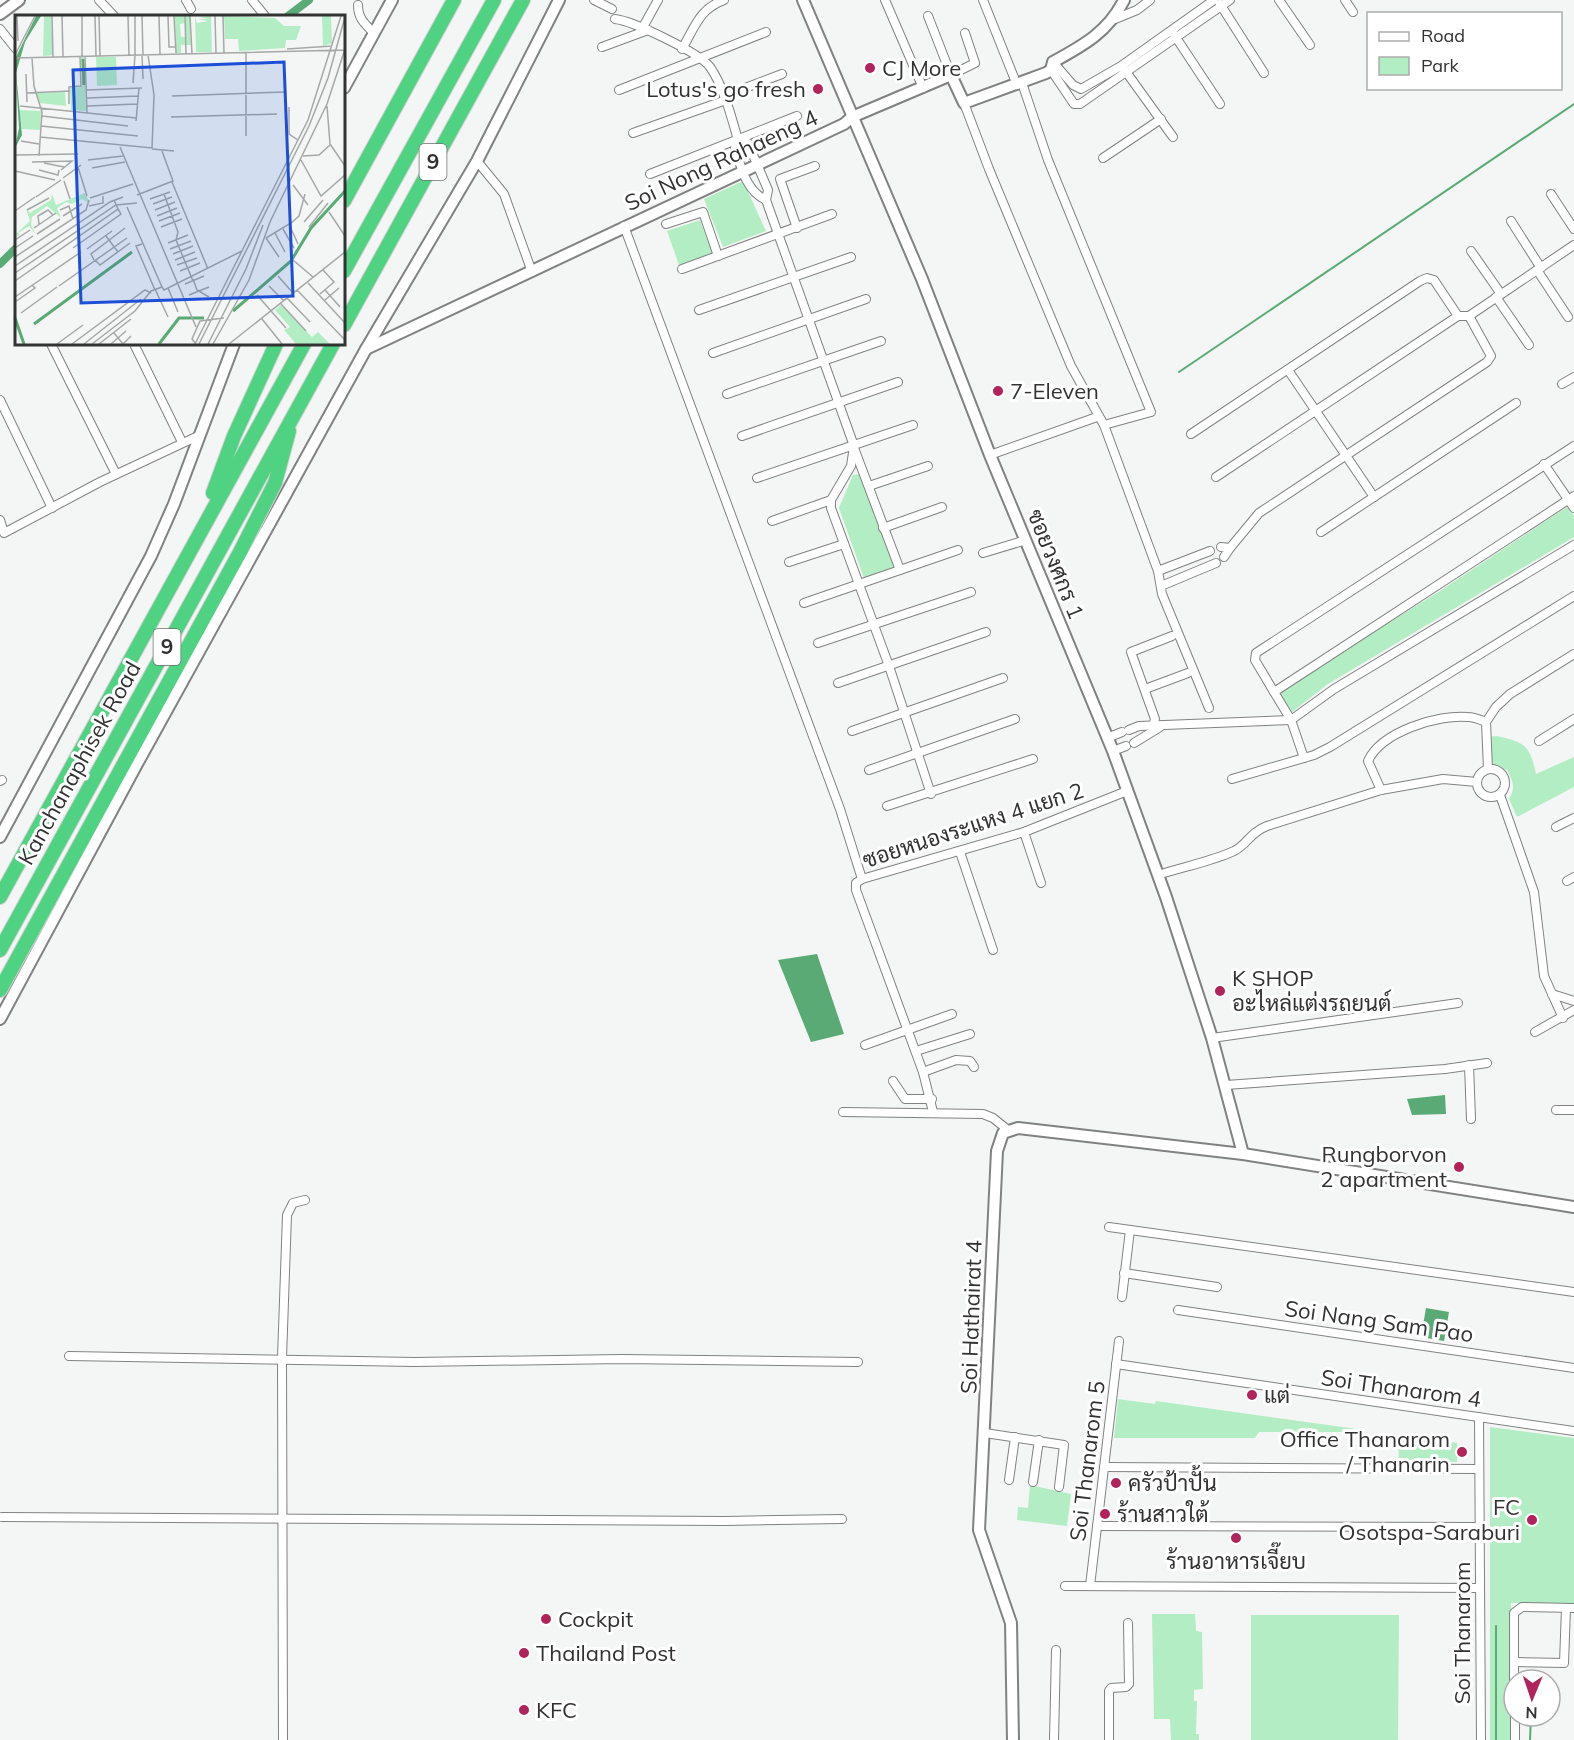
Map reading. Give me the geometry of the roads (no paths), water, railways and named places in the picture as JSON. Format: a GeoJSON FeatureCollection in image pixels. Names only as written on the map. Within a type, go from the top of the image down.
{"type":"FeatureCollection","features":[{"type":"Feature","properties":{"kind":"highway"},"geometry":{"type":"LineString","coordinates":[[345,199],[454,0]]}},
{"type":"Feature","properties":{"kind":"highway","name":"9"},"geometry":{"type":"LineString","coordinates":[[345,269],[494,0]]}},
{"type":"Feature","properties":{"kind":"highway","name":"9"},"geometry":{"type":"LineString","coordinates":[[345,323],[524,0]]}},
{"type":"Feature","properties":{"kind":"highway"},"geometry":{"type":"LineString","coordinates":[[199,532],[234,436],[276,345]]}},
{"type":"Feature","properties":{"kind":"highway","name":"Kanchanaphisek Road"},"geometry":{"type":"LineString","coordinates":[[0,897],[302,345]]}},
{"type":"Feature","properties":{"kind":"highway","name":"Kanchanaphisek Road"},"geometry":{"type":"LineString","coordinates":[[0,950],[332,345]]}},
{"type":"Feature","properties":{"kind":"highway"},"geometry":{"type":"LineString","coordinates":[[0,990],[240,552],[275,483],[285,452],[291,420]]}},
{"type":"Feature","properties":{"kind":"highway"},"geometry":{"type":"LineString","coordinates":[[82,802],[137,739]]}},
{"type":"Feature","properties":{"kind":"street"},"geometry":{"type":"LineString","coordinates":[[0,14],[19,0]]}},
{"type":"Feature","properties":{"kind":"street"},"geometry":{"type":"LineString","coordinates":[[99,0],[113,15]]}},
{"type":"Feature","properties":{"kind":"street"},"geometry":{"type":"LineString","coordinates":[[186,0],[191,9]]}},
{"type":"Feature","properties":{"kind":"street"},"geometry":{"type":"LineString","coordinates":[[252,0],[264,15]]}},
{"type":"Feature","properties":{"kind":"street"},"geometry":{"type":"LineString","coordinates":[[345,86],[392,0]]}},
{"type":"Feature","properties":{"kind":"street"},"geometry":{"type":"LineString","coordinates":[[0,1019],[142,754],[366,349],[477,161],[559,0]]}},
{"type":"Feature","properties":{"kind":"street"},"geometry":{"type":"LineString","coordinates":[[594,0],[613,14],[701,58],[709,66],[725,98],[738,140],[735,148],[742,171],[754,195],[766,200]]}},
{"type":"Feature","properties":{"kind":"street"},"geometry":{"type":"LineString","coordinates":[[602,47],[645,28],[658,0]]}},
{"type":"Feature","properties":{"kind":"street"},"geometry":{"type":"LineString","coordinates":[[682,49],[703,12],[710,5],[724,0]]}},
{"type":"Feature","properties":{"kind":"street","name":"ซอยวงศกร 1"},"geometry":{"type":"LineString","coordinates":[[803,0],[922,279],[990,455],[1113,751],[1158,875],[1212,1038],[1243,1154]]}},
{"type":"Feature","properties":{"kind":"street"},"geometry":{"type":"LineString","coordinates":[[885,0],[923,88]]}},
{"type":"Feature","properties":{"kind":"street"},"geometry":{"type":"LineString","coordinates":[[982,0],[1020,84],[1048,160],[1151,412],[1104,425]]}},
{"type":"Feature","properties":{"kind":"street"},"geometry":{"type":"LineString","coordinates":[[964,103],[1020,84],[1093,40],[1115,19],[1124,0]]}},
{"type":"Feature","properties":{"kind":"street"},"geometry":{"type":"LineString","coordinates":[[1115,19],[1137,10],[1150,0]]}},
{"type":"Feature","properties":{"kind":"street"},"geometry":{"type":"LineString","coordinates":[[1052,66],[1074,105],[1087,100],[1170,30],[1217,2],[1230,0]]}},
{"type":"Feature","properties":{"kind":"street"},"geometry":{"type":"LineString","coordinates":[[1279,0],[1310,45]]}},
{"type":"Feature","properties":{"kind":"street"},"geometry":{"type":"LineString","coordinates":[[1345,0],[1353,12]]}},
{"type":"Feature","properties":{"kind":"street"},"geometry":{"type":"LineString","coordinates":[[1052,66],[1073,85],[1081,89],[1124,69],[1176,37],[1217,2]]}},
{"type":"Feature","properties":{"kind":"street"},"geometry":{"type":"LineString","coordinates":[[1217,2],[1264,72]]}},
{"type":"Feature","properties":{"kind":"street"},"geometry":{"type":"LineString","coordinates":[[358,5],[358,15],[361,21],[374,33]]}},
{"type":"Feature","properties":{"kind":"street"},"geometry":{"type":"LineString","coordinates":[[928,16],[1038,288],[1097,417],[1104,425],[1158,571],[1162,594],[1209,708]]}},
{"type":"Feature","properties":{"kind":"street"},"geometry":{"type":"LineString","coordinates":[[0,29],[15,48]]}},
{"type":"Feature","properties":{"kind":"street"},"geometry":{"type":"LineString","coordinates":[[1170,30],[1220,104]]}},
{"type":"Feature","properties":{"kind":"street"},"geometry":{"type":"LineString","coordinates":[[619,90],[766,32]]}},
{"type":"Feature","properties":{"kind":"street"},"geometry":{"type":"LineString","coordinates":[[951,75],[975,63],[965,33]]}},
{"type":"Feature","properties":{"kind":"street"},"geometry":{"type":"LineString","coordinates":[[1124,69],[1173,137]]}},
{"type":"Feature","properties":{"kind":"street"},"geometry":{"type":"LineString","coordinates":[[633,133],[782,74]]}},
{"type":"Feature","properties":{"kind":"street","name":"Soi Nong Rahaeng 4"},"geometry":{"type":"LineString","coordinates":[[366,349],[844,124],[852,117],[951,75]]}},
{"type":"Feature","properties":{"kind":"street"},"geometry":{"type":"LineString","coordinates":[[650,174],[797,116]]}},
{"type":"Feature","properties":{"kind":"street"},"geometry":{"type":"LineString","coordinates":[[1103,158],[1161,119]]}},
{"type":"Feature","properties":{"kind":"street"},"geometry":{"type":"LineString","coordinates":[[738,140],[748,143],[768,190],[766,200],[837,403],[900,570]]}},
{"type":"Feature","properties":{"kind":"street"},"geometry":{"type":"LineString","coordinates":[[477,161],[504,194],[532,272]]}},
{"type":"Feature","properties":{"kind":"street"},"geometry":{"type":"LineString","coordinates":[[797,228],[780,179],[815,166]]}},
{"type":"Feature","properties":{"kind":"street"},"geometry":{"type":"LineString","coordinates":[[1551,195],[1574,229]]}},
{"type":"Feature","properties":{"kind":"street"},"geometry":{"type":"LineString","coordinates":[[666,224],[703,212],[718,256]]}},
{"type":"Feature","properties":{"kind":"street"},"geometry":{"type":"LineString","coordinates":[[682,269],[832,214]]}},
{"type":"Feature","properties":{"kind":"street"},"geometry":{"type":"LineString","coordinates":[[1511,221],[1568,317]]}},
{"type":"Feature","properties":{"kind":"street"},"geometry":{"type":"LineString","coordinates":[[624,226],[840,809],[862,879]]}},
{"type":"Feature","properties":{"kind":"street"},"geometry":{"type":"LineString","coordinates":[[1216,477],[1458,316],[1469,316],[1574,245]]}},
{"type":"Feature","properties":{"kind":"street"},"geometry":{"type":"LineString","coordinates":[[1471,251],[1528,345]]}},
{"type":"Feature","properties":{"kind":"street"},"geometry":{"type":"LineString","coordinates":[[699,310],[851,257]]}},
{"type":"Feature","properties":{"kind":"street"},"geometry":{"type":"LineString","coordinates":[[1191,434],[1427,278],[1434,280],[1458,316]]}},
{"type":"Feature","properties":{"kind":"street"},"geometry":{"type":"LineString","coordinates":[[712,353],[866,299]]}},
{"type":"Feature","properties":{"kind":"street"},"geometry":{"type":"LineString","coordinates":[[1224,557],[1253,518],[1345,454],[1487,362],[1491,356],[1489,350],[1469,316]]}},
{"type":"Feature","properties":{"kind":"street"},"geometry":{"type":"LineString","coordinates":[[727,394],[881,341]]}},
{"type":"Feature","properties":{"kind":"street"},"geometry":{"type":"LineString","coordinates":[[52,345],[116,474]]}},
{"type":"Feature","properties":{"kind":"street"},"geometry":{"type":"LineString","coordinates":[[134,345],[182,442]]}},
{"type":"Feature","properties":{"kind":"street"},"geometry":{"type":"LineString","coordinates":[[2,831],[151,556],[174,504],[234,345]]}},
{"type":"Feature","properties":{"kind":"street"},"geometry":{"type":"LineString","coordinates":[[1288,369],[1374,498]]}},
{"type":"Feature","properties":{"kind":"street"},"geometry":{"type":"LineString","coordinates":[[1562,384],[1574,378]]}},
{"type":"Feature","properties":{"kind":"street"},"geometry":{"type":"LineString","coordinates":[[742,436],[898,382]]}},
{"type":"Feature","properties":{"kind":"street"},"geometry":{"type":"LineString","coordinates":[[0,400],[52,508]]}},
{"type":"Feature","properties":{"kind":"street"},"geometry":{"type":"LineString","coordinates":[[1321,532],[1516,403]]}},
{"type":"Feature","properties":{"kind":"street"},"geometry":{"type":"LineString","coordinates":[[990,455],[1097,417]]}},
{"type":"Feature","properties":{"kind":"street"},"geometry":{"type":"LineString","coordinates":[[757,478],[913,425]]}},
{"type":"Feature","properties":{"kind":"street"},"geometry":{"type":"LineString","coordinates":[[0,520],[1,533],[198,435]]}},
{"type":"Feature","properties":{"kind":"street"},"geometry":{"type":"LineString","coordinates":[[854,446],[851,466],[831,500],[831,508],[889,666],[931,794]]}},
{"type":"Feature","properties":{"kind":"street"},"geometry":{"type":"LineString","coordinates":[[1304,758],[1291,720],[1255,660],[1256,653],[1574,446]]}},
{"type":"Feature","properties":{"kind":"street"},"geometry":{"type":"LineString","coordinates":[[1544,464],[1571,498],[1574,508]]}},
{"type":"Feature","properties":{"kind":"street"},"geometry":{"type":"LineString","coordinates":[[869,486],[928,466]]}},
{"type":"Feature","properties":{"kind":"street"},"geometry":{"type":"LineString","coordinates":[[1274,692],[1571,498]]}},
{"type":"Feature","properties":{"kind":"street"},"geometry":{"type":"LineString","coordinates":[[772,521],[831,500]]}},
{"type":"Feature","properties":{"kind":"street"},"geometry":{"type":"LineString","coordinates":[[884,528],[942,507]]}},
{"type":"Feature","properties":{"kind":"street"},"geometry":{"type":"LineString","coordinates":[[983,553],[1026,540]]}},
{"type":"Feature","properties":{"kind":"street"},"geometry":{"type":"LineString","coordinates":[[789,562],[844,544]]}},
{"type":"Feature","properties":{"kind":"street"},"geometry":{"type":"LineString","coordinates":[[1107,738],[1139,726],[1291,720],[1334,689],[1574,545]]}},
{"type":"Feature","properties":{"kind":"street"},"geometry":{"type":"LineString","coordinates":[[1221,547],[1230,548]]}},
{"type":"Feature","properties":{"kind":"street"},"geometry":{"type":"LineString","coordinates":[[804,603],[958,550]]}},
{"type":"Feature","properties":{"kind":"street"},"geometry":{"type":"LineString","coordinates":[[1158,571],[1210,551]]}},
{"type":"Feature","properties":{"kind":"street"},"geometry":{"type":"LineString","coordinates":[[1161,586],[1216,563]]}},
{"type":"Feature","properties":{"kind":"street"},"geometry":{"type":"LineString","coordinates":[[818,643],[971,592]]}},
{"type":"Feature","properties":{"kind":"street"},"geometry":{"type":"LineString","coordinates":[[1232,779],[1304,758],[1330,747],[1574,596]]}},
{"type":"Feature","properties":{"kind":"street"},"geometry":{"type":"LineString","coordinates":[[838,683],[986,632]]}},
{"type":"Feature","properties":{"kind":"street"},"geometry":{"type":"LineString","coordinates":[[1156,727],[1131,652],[1172,636]]}},
{"type":"Feature","properties":{"kind":"street"},"geometry":{"type":"LineString","coordinates":[[1488,769],[1486,722],[1496,706],[1510,694],[1574,654]]}},
{"type":"Feature","properties":{"kind":"street"},"geometry":{"type":"LineString","coordinates":[[1145,689],[1188,673]]}},
{"type":"Feature","properties":{"kind":"street"},"geometry":{"type":"LineString","coordinates":[[852,731],[1003,678]]}},
{"type":"Feature","properties":{"kind":"street"},"geometry":{"type":"LineString","coordinates":[[1382,790],[1368,761],[1372,751],[1424,722],[1443,718],[1469,717],[1486,722]]}},
{"type":"Feature","properties":{"kind":"street"},"geometry":{"type":"LineString","coordinates":[[869,770],[917,755],[1015,718]]}},
{"type":"Feature","properties":{"kind":"street"},"geometry":{"type":"LineString","coordinates":[[1539,741],[1574,719]]}},
{"type":"Feature","properties":{"kind":"street"},"geometry":{"type":"LineString","coordinates":[[1113,751],[1130,745],[1156,727]]}},
{"type":"Feature","properties":{"kind":"street"},"geometry":{"type":"LineString","coordinates":[[887,806],[931,794],[1033,759]]}},
{"type":"Feature","properties":{"kind":"street"},"geometry":{"type":"LineString","coordinates":[[1488,769],[1498,770],[1504,777],[1505,787],[1500,795],[1491,797],[1483,794],[1477,782],[1480,774],[1488,769]]}},
{"type":"Feature","properties":{"kind":"street"},"geometry":{"type":"LineString","coordinates":[[1158,875],[1232,851],[1245,843],[1255,831],[1267,826],[1382,790],[1443,779],[1477,782]]}},
{"type":"Feature","properties":{"kind":"street","name":"ซอยหนองระแหง 4 แยก 2"},"geometry":{"type":"LineString","coordinates":[[933,1112],[932,1099],[916,1051],[855,883],[862,879],[1024,832],[1127,791]]}},
{"type":"Feature","properties":{"kind":"street"},"geometry":{"type":"LineString","coordinates":[[1500,795],[1534,892],[1544,976],[1563,1018]]}},
{"type":"Feature","properties":{"kind":"street"},"geometry":{"type":"LineString","coordinates":[[1556,827],[1574,818]]}},
{"type":"Feature","properties":{"kind":"street"},"geometry":{"type":"LineString","coordinates":[[1024,832],[1041,883]]}},
{"type":"Feature","properties":{"kind":"street"},"geometry":{"type":"LineString","coordinates":[[960,852],[993,950]]}},
{"type":"Feature","properties":{"kind":"street"},"geometry":{"type":"LineString","coordinates":[[1552,994],[1574,1001]]}},
{"type":"Feature","properties":{"kind":"street"},"geometry":{"type":"LineString","coordinates":[[1212,1038],[1458,1003]]}},
{"type":"Feature","properties":{"kind":"street"},"geometry":{"type":"LineString","coordinates":[[1535,1032],[1574,1010]]}},
{"type":"Feature","properties":{"kind":"street"},"geometry":{"type":"LineString","coordinates":[[865,1045],[952,1014]]}},
{"type":"Feature","properties":{"kind":"street"},"geometry":{"type":"LineString","coordinates":[[916,1051],[970,1034]]}},
{"type":"Feature","properties":{"kind":"street"},"geometry":{"type":"LineString","coordinates":[[923,1072],[956,1060],[970,1061],[974,1067]]}},
{"type":"Feature","properties":{"kind":"street"},"geometry":{"type":"LineString","coordinates":[[1226,1085],[1487,1063]]}},
{"type":"Feature","properties":{"kind":"street"},"geometry":{"type":"LineString","coordinates":[[1469,1065],[1471,1119]]}},
{"type":"Feature","properties":{"kind":"street"},"geometry":{"type":"LineString","coordinates":[[893,1082],[905,1099],[932,1099]]}},
{"type":"Feature","properties":{"kind":"street"},"geometry":{"type":"LineString","coordinates":[[1556,1110],[1574,1110]]}},
{"type":"Feature","properties":{"kind":"street"},"geometry":{"type":"LineString","coordinates":[[843,1112],[983,1114],[993,1118],[1008,1130],[1018,1128],[1243,1154],[1574,1207]]}},
{"type":"Feature","properties":{"kind":"street","name":"Soi Hathairat 4"},"geometry":{"type":"LineString","coordinates":[[1008,1130],[1003,1133],[998,1151],[979,1530],[1011,1623],[1013,1740]]}},
{"type":"Feature","properties":{"kind":"street"},"geometry":{"type":"LineString","coordinates":[[283,1740],[282,1358],[287,1215],[293,1203],[305,1200]]}},
{"type":"Feature","properties":{"kind":"street"},"geometry":{"type":"LineString","coordinates":[[1109,1227],[1574,1292]]}},
{"type":"Feature","properties":{"kind":"street"},"geometry":{"type":"LineString","coordinates":[[1122,1297],[1130,1230]]}},
{"type":"Feature","properties":{"kind":"street"},"geometry":{"type":"LineString","coordinates":[[1124,1273],[1217,1287]]}},
{"type":"Feature","properties":{"kind":"street","name":"Soi Nang Sam Pao"},"geometry":{"type":"LineString","coordinates":[[1178,1310],[1574,1368]]}},
{"type":"Feature","properties":{"kind":"street","name":"Soi Thanarom 5"},"geometry":{"type":"LineString","coordinates":[[1090,1586],[1119,1341]]}},
{"type":"Feature","properties":{"kind":"street"},"geometry":{"type":"LineString","coordinates":[[69,1356],[415,1362],[633,1359],[858,1362]]}},
{"type":"Feature","properties":{"kind":"street","name":"Soi Thanarom 4"},"geometry":{"type":"LineString","coordinates":[[1116,1364],[1574,1431]]}},
{"type":"Feature","properties":{"kind":"street","name":"Soi Thanarom"},"geometry":{"type":"LineString","coordinates":[[1479,1417],[1480,1740]]}},
{"type":"Feature","properties":{"kind":"street"},"geometry":{"type":"LineString","coordinates":[[985,1433],[1064,1445],[1059,1487]]}},
{"type":"Feature","properties":{"kind":"street"},"geometry":{"type":"LineString","coordinates":[[1009,1480],[1015,1437]]}},
{"type":"Feature","properties":{"kind":"street"},"geometry":{"type":"LineString","coordinates":[[1033,1482],[1040,1440]]}},
{"type":"Feature","properties":{"kind":"street"},"geometry":{"type":"LineString","coordinates":[[1104,1467],[1479,1468]]}},
{"type":"Feature","properties":{"kind":"street"},"geometry":{"type":"LineString","coordinates":[[2,1517],[725,1521],[842,1519]]}},
{"type":"Feature","properties":{"kind":"street"},"geometry":{"type":"LineString","coordinates":[[1097,1526],[1479,1527]]}},
{"type":"Feature","properties":{"kind":"street"},"geometry":{"type":"LineString","coordinates":[[1065,1586],[1480,1588]]}},
{"type":"Feature","properties":{"kind":"street"},"geometry":{"type":"LineString","coordinates":[[1514,1662],[1564,1663],[1570,1608],[1522,1607],[1514,1613],[1514,1662],[1514,1668]]}},
{"type":"Feature","properties":{"kind":"street"},"geometry":{"type":"LineString","coordinates":[[1109,1740],[1109,1691],[1111,1688],[1126,1687],[1129,1684],[1128,1623]]}},
{"type":"Feature","properties":{"kind":"street"},"geometry":{"type":"LineString","coordinates":[[1054,1740],[1056,1650]]}},
{"type":"Feature","properties":{"kind":"waterway"},"geometry":{"type":"LineString","coordinates":[[289,15],[309,0]]}},
{"type":"Feature","properties":{"kind":"waterway"},"geometry":{"type":"LineString","coordinates":[[1179,372],[1574,104]]}},
{"type":"Feature","properties":{"kind":"waterway"},"geometry":{"type":"LineString","coordinates":[[0,264],[15,249]]}},
{"type":"Feature","properties":{"kind":"waterway"},"geometry":{"type":"LineString","coordinates":[[1496,1626],[1496,1740]]}},
{"type":"Feature","properties":{"kind":"waterway"},"geometry":{"type":"LineString","coordinates":[[1530,1728],[1530,1740]]}},
{"type":"Feature","properties":{"kind":"place","name":"CJ More"},"geometry":{"type":"Point","coordinates":[870,68]}},
{"type":"Feature","properties":{"kind":"place","name":"Lotus's go fresh"},"geometry":{"type":"Point","coordinates":[818,89]}},
{"type":"Feature","properties":{"kind":"place","name":"7-Eleven"},"geometry":{"type":"Point","coordinates":[998,391]}},
{"type":"Feature","properties":{"kind":"place","name":"K SHOP อะไหล่แต่งรถยนต์"},"geometry":{"type":"Point","coordinates":[1220,991]}},
{"type":"Feature","properties":{"kind":"place","name":"Rungborvon 2 apartment"},"geometry":{"type":"Point","coordinates":[1459,1167]}},
{"type":"Feature","properties":{"kind":"place","name":"แต่"},"geometry":{"type":"Point","coordinates":[1252,1395]}},
{"type":"Feature","properties":{"kind":"place","name":"Office Thanarom / Thanarin"},"geometry":{"type":"Point","coordinates":[1462,1452]}},
{"type":"Feature","properties":{"kind":"place","name":"ครัวป้าปั้น"},"geometry":{"type":"Point","coordinates":[1116,1483]}},
{"type":"Feature","properties":{"kind":"place","name":"ร้านสาวใต้"},"geometry":{"type":"Point","coordinates":[1105,1514]}},
{"type":"Feature","properties":{"kind":"place","name":"FC Osotspa-Saraburi"},"geometry":{"type":"Point","coordinates":[1532,1520]}},
{"type":"Feature","properties":{"kind":"place","name":"ร้านอาหารเจี๊ยบ"},"geometry":{"type":"Point","coordinates":[1236,1538]}},
{"type":"Feature","properties":{"kind":"place","name":"Cockpit"},"geometry":{"type":"Point","coordinates":[546,1619]}},
{"type":"Feature","properties":{"kind":"place","name":"Thailand Post"},"geometry":{"type":"Point","coordinates":[524,1653]}},
{"type":"Feature","properties":{"kind":"place","name":"KFC"},"geometry":{"type":"Point","coordinates":[524,1710]}}]}
